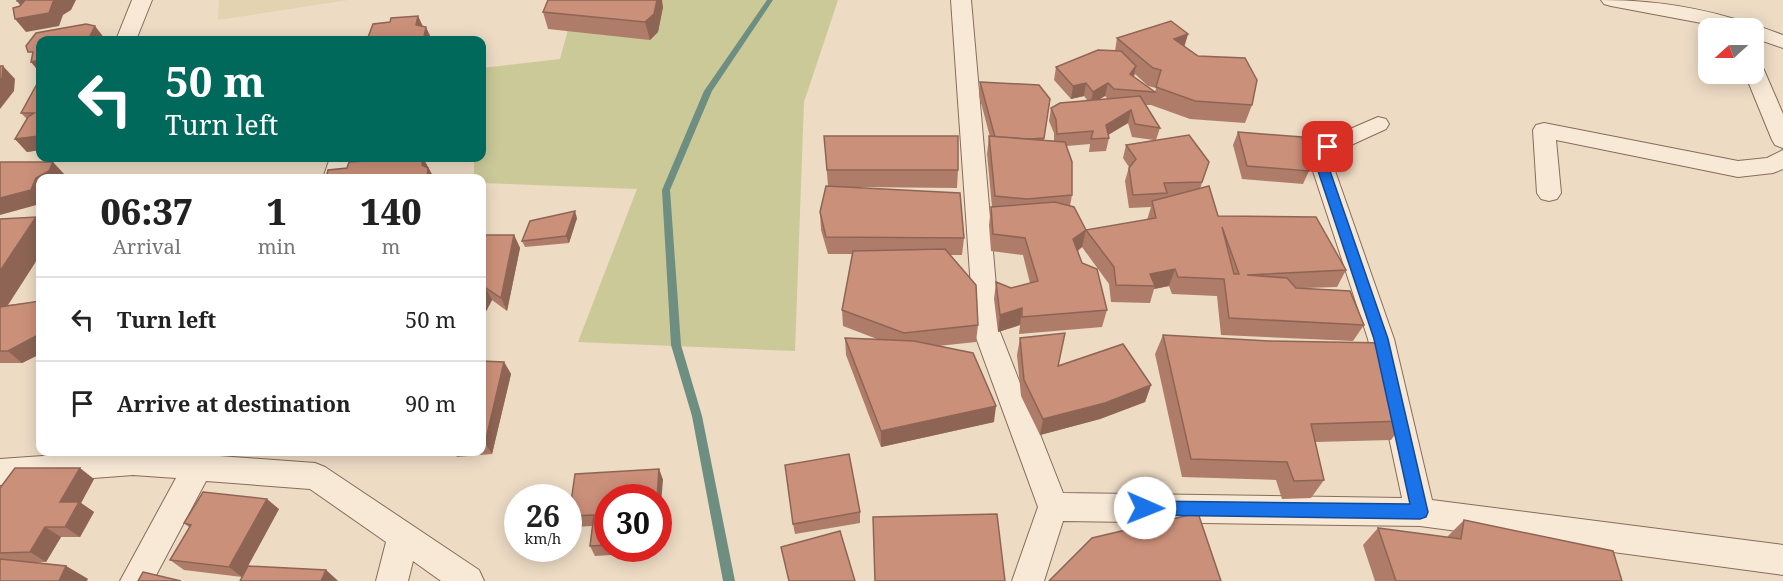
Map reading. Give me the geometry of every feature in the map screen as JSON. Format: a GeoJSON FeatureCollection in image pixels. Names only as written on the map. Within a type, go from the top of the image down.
{"type":"FeatureCollection","features":[{"type":"Feature","properties":{"kind":"street"},"geometry":{"type":"LineString","coordinates":[[128,36],[142,0]]}},
{"type":"Feature","properties":{"kind":"street"},"geometry":{"type":"LineString","coordinates":[[961,0],[987,332],[1053,507],[1028,581]]}},
{"type":"Feature","properties":{"kind":"street"},"geometry":{"type":"LineString","coordinates":[[1611,0],[1698,18]]}},
{"type":"Feature","properties":{"kind":"street"},"geometry":{"type":"LineString","coordinates":[[1711,0],[1722,18]]}},
{"type":"Feature","properties":{"kind":"street"},"geometry":{"type":"LineString","coordinates":[[1764,35],[1783,42]]}},
{"type":"Feature","properties":{"kind":"street"},"geometry":{"type":"LineString","coordinates":[[1760,84],[1783,140]]}},
{"type":"Feature","properties":{"kind":"street"},"geometry":{"type":"LineString","coordinates":[[1378,124],[1328,147],[1323,168],[1381,339],[1420,512]]}},
{"type":"Feature","properties":{"kind":"street"},"geometry":{"type":"LineString","coordinates":[[1549,193],[1544,130],[1738,168],[1773,165],[1783,158]]}},
{"type":"Feature","properties":{"kind":"street"},"geometry":{"type":"LineString","coordinates":[[0,472],[203,459],[315,476],[468,581]]}},
{"type":"Feature","properties":{"kind":"street"},"geometry":{"type":"LineString","coordinates":[[136,581],[203,459]]}},
{"type":"Feature","properties":{"kind":"street"},"geometry":{"type":"LineString","coordinates":[[1053,507],[1420,512],[1783,560]]}},
{"type":"Feature","properties":{"kind":"street"},"geometry":{"type":"LineString","coordinates":[[392,581],[403,537]]}},
{"type":"Feature","properties":{"kind":"shaded area"},"geometry":{"type":"Polygon","coordinates":[[[219,0],[348,0],[218,20],[219,0]]]}},
{"type":"Feature","properties":{"kind":"shaded area"},"geometry":{"type":"Polygon","coordinates":[[[576,0],[838,0],[804,102],[795,351],[578,342],[637,189],[486,183],[486,174],[474,174],[474,162],[486,162],[486,68],[560,59],[576,0]]]}},
{"type":"Feature","properties":{"kind":"building"},"geometry":{"type":"Polygon","coordinates":[[[25,0],[57,0],[53,2],[49,13],[15,19],[13,8],[20,6],[25,0]]]}},
{"type":"Feature","properties":{"kind":"building"},"geometry":{"type":"Polygon","coordinates":[[[548,0],[657,0],[654,14],[645,22],[543,12],[548,0]]]}},
{"type":"Feature","properties":{"kind":"building"},"geometry":{"type":"Polygon","coordinates":[[[418,16],[416,25],[426,27],[424,36],[368,36],[373,24],[390,22],[391,18],[418,16]]]}},
{"type":"Feature","properties":{"kind":"building"},"geometry":{"type":"Polygon","coordinates":[[[1171,21],[1188,34],[1174,39],[1198,56],[1245,58],[1257,80],[1252,105],[1195,101],[1156,87],[1161,70],[1153,68],[1117,38],[1171,21]]]}},
{"type":"Feature","properties":{"kind":"building"},"geometry":{"type":"Polygon","coordinates":[[[86,24],[95,26],[90,36],[36,36],[36,61],[31,62],[33,52],[28,52],[26,46],[36,33],[86,24]]]}},
{"type":"Feature","properties":{"kind":"building"},"geometry":{"type":"Polygon","coordinates":[[[1098,50],[1121,51],[1136,66],[1130,74],[1155,92],[1114,89],[1108,83],[1093,92],[1086,83],[1073,86],[1056,67],[1098,50]]]}},
{"type":"Feature","properties":{"kind":"building"},"geometry":{"type":"Polygon","coordinates":[[[0,66],[3,66],[0,81],[0,66]]]}},
{"type":"Feature","properties":{"kind":"building"},"geometry":{"type":"Polygon","coordinates":[[[980,82],[1039,85],[1050,99],[1044,138],[995,137],[980,82]]]}},
{"type":"Feature","properties":{"kind":"building"},"geometry":{"type":"Polygon","coordinates":[[[36,86],[36,136],[15,139],[28,117],[34,113],[21,113],[36,86]]]}},
{"type":"Feature","properties":{"kind":"building"},"geometry":{"type":"Polygon","coordinates":[[[1140,96],[1160,128],[1135,124],[1131,110],[1106,125],[1109,138],[1091,139],[1093,131],[1057,134],[1056,120],[1051,108],[1060,103],[1140,96]]]}},
{"type":"Feature","properties":{"kind":"building"},"geometry":{"type":"Polygon","coordinates":[[[1238,132],[1302,137],[1309,171],[1247,166],[1238,132]]]}},
{"type":"Feature","properties":{"kind":"building"},"geometry":{"type":"Polygon","coordinates":[[[1189,135],[1209,162],[1202,182],[1164,183],[1167,193],[1133,195],[1129,168],[1136,159],[1126,145],[1189,135]]]}},
{"type":"Feature","properties":{"kind":"building"},"geometry":{"type":"Polygon","coordinates":[[[824,136],[958,136],[958,170],[827,170],[824,136]]]}},
{"type":"Feature","properties":{"kind":"building"},"geometry":{"type":"Polygon","coordinates":[[[989,136],[1065,142],[1072,162],[1072,195],[1027,199],[995,196],[989,136]]]}},
{"type":"Feature","properties":{"kind":"building"},"geometry":{"type":"Polygon","coordinates":[[[0,162],[53,162],[49,171],[36,174],[31,190],[0,198],[0,162]]]}},
{"type":"Feature","properties":{"kind":"building"},"geometry":{"type":"Polygon","coordinates":[[[349,162],[422,162],[422,165],[428,168],[427,174],[327,174],[328,170],[347,168],[349,162]]]}},
{"type":"Feature","properties":{"kind":"building"},"geometry":{"type":"Polygon","coordinates":[[[826,186],[960,193],[964,238],[826,237],[820,212],[826,186]]]}},
{"type":"Feature","properties":{"kind":"building"},"geometry":{"type":"Polygon","coordinates":[[[1209,186],[1218,216],[1316,217],[1346,270],[1247,275],[1287,278],[1296,288],[1350,291],[1364,325],[1229,318],[1224,279],[1178,277],[1175,269],[1150,274],[1155,286],[1116,285],[1114,267],[1086,230],[1156,218],[1152,201],[1209,186]],[[1222,227],[1234,274],[1239,274],[1222,227]]]}},
{"type":"Feature","properties":{"kind":"building"},"geometry":{"type":"Polygon","coordinates":[[[1055,202],[1074,207],[1086,230],[1073,239],[1082,263],[1097,269],[1107,310],[1022,317],[1022,308],[1000,315],[996,282],[1011,288],[1038,281],[1025,238],[993,234],[991,207],[1055,202]]]}},
{"type":"Feature","properties":{"kind":"building"},"geometry":{"type":"Polygon","coordinates":[[[575,211],[566,236],[522,241],[530,221],[575,211]]]}},
{"type":"Feature","properties":{"kind":"building"},"geometry":{"type":"Polygon","coordinates":[[[36,217],[0,271],[0,219],[36,217]]]}},
{"type":"Feature","properties":{"kind":"building"},"geometry":{"type":"Polygon","coordinates":[[[486,235],[514,235],[501,298],[486,288],[486,235]]]}},
{"type":"Feature","properties":{"kind":"building"},"geometry":{"type":"Polygon","coordinates":[[[945,249],[976,285],[978,325],[904,333],[842,310],[853,251],[945,249]]]}},
{"type":"Feature","properties":{"kind":"building"},"geometry":{"type":"Polygon","coordinates":[[[36,302],[36,336],[8,351],[0,351],[0,307],[36,302]]]}},
{"type":"Feature","properties":{"kind":"building"},"geometry":{"type":"Polygon","coordinates":[[[1065,333],[1058,366],[1123,344],[1151,385],[1105,403],[1043,419],[1024,380],[1020,338],[1065,333]]]}},
{"type":"Feature","properties":{"kind":"building"},"geometry":{"type":"Polygon","coordinates":[[[1163,335],[1269,341],[1387,343],[1405,421],[1311,424],[1324,480],[1294,481],[1287,462],[1191,459],[1163,335]]]}},
{"type":"Feature","properties":{"kind":"building"},"geometry":{"type":"Polygon","coordinates":[[[845,338],[914,341],[973,353],[996,406],[881,431],[845,338]]]}},
{"type":"Feature","properties":{"kind":"building"},"geometry":{"type":"Polygon","coordinates":[[[486,361],[504,362],[486,439],[486,361]]]}},
{"type":"Feature","properties":{"kind":"building"},"geometry":{"type":"Polygon","coordinates":[[[849,454],[860,512],[793,524],[785,465],[849,454]]]}},
{"type":"Feature","properties":{"kind":"building"},"geometry":{"type":"Polygon","coordinates":[[[15,468],[80,468],[60,502],[79,502],[65,527],[45,527],[30,552],[0,553],[0,488],[15,468]]]}},
{"type":"Feature","properties":{"kind":"building"},"geometry":{"type":"Polygon","coordinates":[[[659,469],[658,484],[594,484],[594,515],[582,515],[582,484],[574,484],[575,474],[659,469]]]}},
{"type":"Feature","properties":{"kind":"building"},"geometry":{"type":"Polygon","coordinates":[[[203,492],[267,499],[229,567],[170,560],[191,525],[184,523],[203,492]]]}},
{"type":"Feature","properties":{"kind":"building"},"geometry":{"type":"Polygon","coordinates":[[[1198,513],[1221,581],[1049,581],[1092,538],[1198,513]]]}},
{"type":"Feature","properties":{"kind":"building"},"geometry":{"type":"Polygon","coordinates":[[[997,514],[1005,581],[875,581],[873,517],[997,514]]]}},
{"type":"Feature","properties":{"kind":"building"},"geometry":{"type":"Polygon","coordinates":[[[594,515],[594,546],[590,546],[594,515]]]}},
{"type":"Feature","properties":{"kind":"building"},"geometry":{"type":"Polygon","coordinates":[[[1464,520],[1613,551],[1622,581],[1396,581],[1378,528],[1461,539],[1464,520]]]}},
{"type":"Feature","properties":{"kind":"building"},"geometry":{"type":"Polygon","coordinates":[[[840,531],[855,581],[789,581],[781,547],[840,531]]]}},
{"type":"Feature","properties":{"kind":"building"},"geometry":{"type":"Polygon","coordinates":[[[0,559],[66,566],[59,581],[0,581],[0,559]]]}},
{"type":"Feature","properties":{"kind":"building"},"geometry":{"type":"Polygon","coordinates":[[[248,566],[326,570],[321,581],[240,581],[248,566]]]}},
{"type":"Feature","properties":{"kind":"building"},"geometry":{"type":"Polygon","coordinates":[[[143,572],[181,581],[138,581],[143,572]]]}},
{"type":"Feature","properties":{"kind":"waterway"},"geometry":{"type":"LineString","coordinates":[[729,581],[697,416],[676,345],[666,190],[708,91],[770,0]]}},
{"type":"Feature","properties":{"kind":"route"},"geometry":{"type":"LineString","coordinates":[[1145,508],[1420,512],[1381,339],[1323,168],[1328,147]]}}]}
